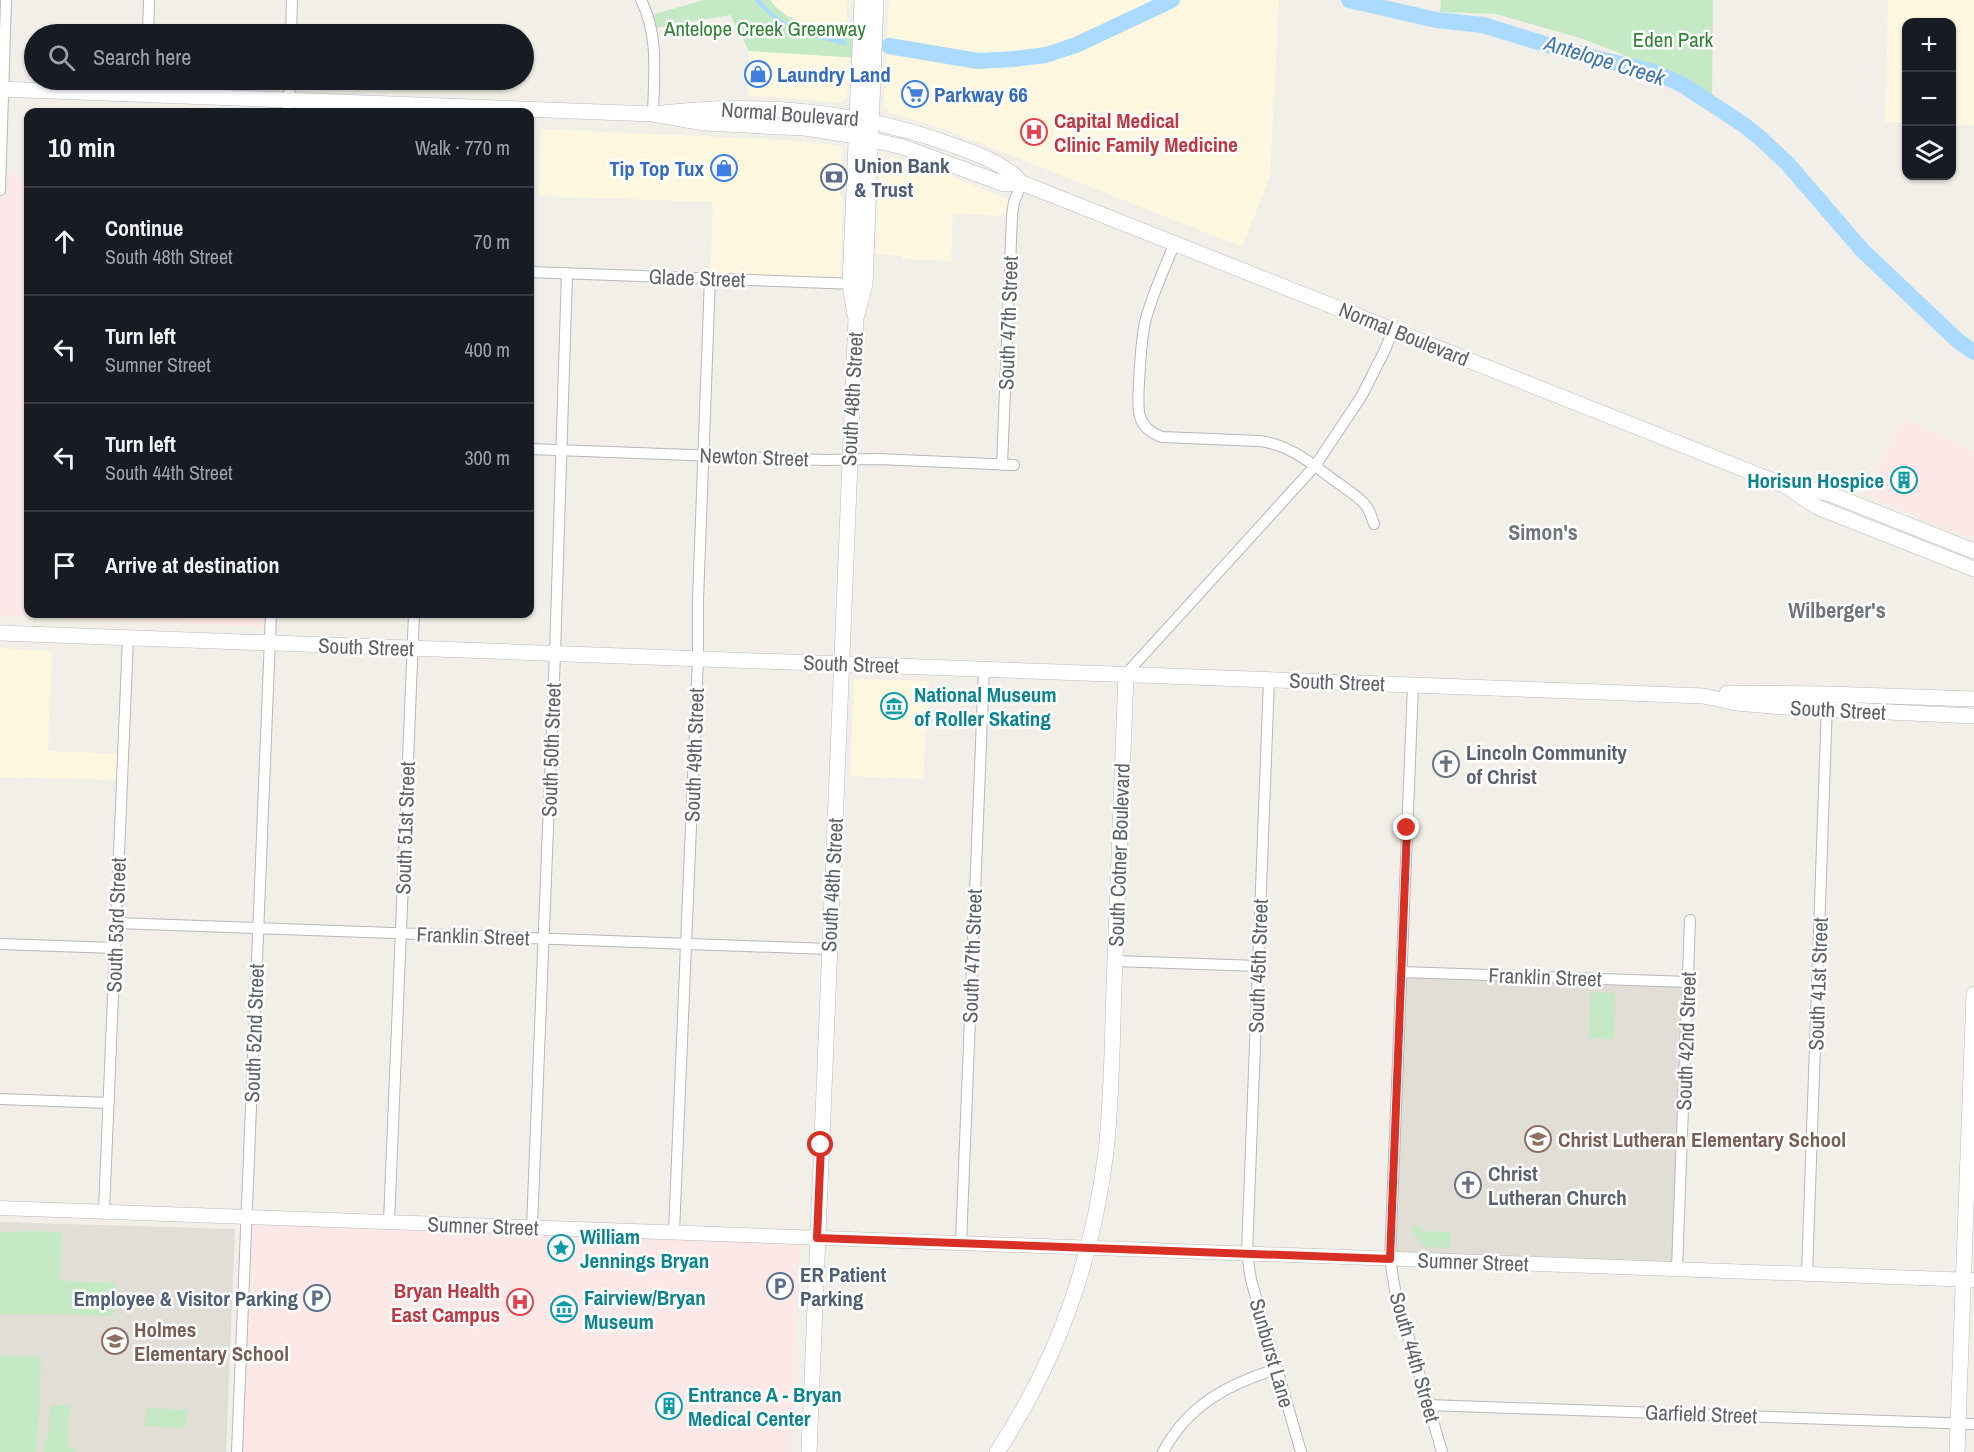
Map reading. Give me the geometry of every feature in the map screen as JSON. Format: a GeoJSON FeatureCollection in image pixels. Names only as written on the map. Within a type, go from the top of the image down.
{"type":"FeatureCollection","features":[{"type":"Feature","properties":{"kind":"main road","name":"South 48th Street"},"geometry":{"type":"LineString","coordinates":[[862,0],[864,119]]}},
{"type":"Feature","properties":{"kind":"main road","name":"South 48th Street"},"geometry":{"type":"LineString","coordinates":[[809,1452],[863,137],[876,0]]}},
{"type":"Feature","properties":{"kind":"main road","name":"Normal Boulevard"},"geometry":{"type":"LineString","coordinates":[[1,89],[24,89]]}},
{"type":"Feature","properties":{"kind":"main road","name":"Normal Boulevard"},"geometry":{"type":"LineString","coordinates":[[169,90],[289,106],[380,108]]}},
{"type":"Feature","properties":{"kind":"main road","name":"Normal Boulevard"},"geometry":{"type":"LineString","coordinates":[[534,111],[653,114],[707,108],[758,108],[809,111],[864,119],[936,139],[1002,165],[1022,183]]}},
{"type":"Feature","properties":{"kind":"main road","name":"Normal Boulevard"},"geometry":{"type":"LineString","coordinates":[[653,114],[704,123],[802,128],[863,137],[924,154],[1004,184],[1022,183],[1786,486],[1817,507],[1974,569]]}},
{"type":"Feature","properties":{"kind":"main road","name":"Normal Boulevard"},"geometry":{"type":"LineString","coordinates":[[1786,486],[1830,494],[1974,551]]}},
{"type":"Feature","properties":{"kind":"main road","name":"South Street"},"geometry":{"type":"LineString","coordinates":[[0,633],[1703,696],[1737,703],[1827,710],[1974,716]]}},
{"type":"Feature","properties":{"kind":"main road","name":"South Cotner Boulevard"},"geometry":{"type":"LineString","coordinates":[[997,1452],[1019,1417],[1058,1339],[1088,1248],[1101,1189],[1107,1140],[1126,674]]}},
{"type":"Feature","properties":{"kind":"main road","name":"South Street"},"geometry":{"type":"LineString","coordinates":[[1703,696],[1726,693],[1828,694],[1974,699]]}},
{"type":"Feature","properties":{"kind":"main road"},"geometry":{"type":"LineString","coordinates":[[1957,1452],[1969,1280],[1974,994]]}},
{"type":"Feature","properties":{"kind":"street"},"geometry":{"type":"LineString","coordinates":[[0,190],[1,89],[6,0]]}},
{"type":"Feature","properties":{"kind":"street"},"geometry":{"type":"LineString","coordinates":[[148,24],[149,0]]}},
{"type":"Feature","properties":{"kind":"street"},"geometry":{"type":"LineString","coordinates":[[291,24],[292,0]]}},
{"type":"Feature","properties":{"kind":"street"},"geometry":{"type":"LineString","coordinates":[[641,0],[648,16],[654,47],[653,114]]}},
{"type":"Feature","properties":{"kind":"street"},"geometry":{"type":"LineString","coordinates":[[289,106],[290,90]]}},
{"type":"Feature","properties":{"kind":"street","name":"South 47th Street"},"geometry":{"type":"LineString","coordinates":[[1002,465],[1012,216],[1014,202],[1022,183]]}},
{"type":"Feature","properties":{"kind":"street"},"geometry":{"type":"LineString","coordinates":[[1174,243],[1152,300],[1143,335],[1138,402],[1140,418],[1144,425],[1153,433],[1167,437],[1275,443],[1296,452],[1361,500],[1371,514],[1374,524]]}},
{"type":"Feature","properties":{"kind":"street","name":"Glade Street"},"geometry":{"type":"LineString","coordinates":[[534,272],[858,284]]}},
{"type":"Feature","properties":{"kind":"street","name":"South 50th Street"},"geometry":{"type":"LineString","coordinates":[[532,1227],[555,654],[567,273]]}},
{"type":"Feature","properties":{"kind":"street","name":"South 49th Street"},"geometry":{"type":"LineString","coordinates":[[674,1232],[698,659],[698,600],[710,278]]}},
{"type":"Feature","properties":{"kind":"street"},"geometry":{"type":"LineString","coordinates":[[1126,674],[1315,466],[1359,400],[1393,330]]}},
{"type":"Feature","properties":{"kind":"street","name":"Newton Street"},"geometry":{"type":"LineString","coordinates":[[534,449],[1014,465]]}},
{"type":"Feature","properties":{"kind":"street","name":"South 52nd Street"},"geometry":{"type":"LineString","coordinates":[[237,1452],[271,618]]}},
{"type":"Feature","properties":{"kind":"street","name":"South 51st Street"},"geometry":{"type":"LineString","coordinates":[[389,1222],[414,618]]}},
{"type":"Feature","properties":{"kind":"street","name":"South 53rd Street"},"geometry":{"type":"LineString","coordinates":[[104,1211],[128,638]]}},
{"type":"Feature","properties":{"kind":"street","name":"South 47th Street"},"geometry":{"type":"LineString","coordinates":[[961,1243],[984,669]]}},
{"type":"Feature","properties":{"kind":"street","name":"South 45th Street"},"geometry":{"type":"LineString","coordinates":[[1247,1253],[1269,680]]}},
{"type":"Feature","properties":{"kind":"street","name":"South 44th Street"},"geometry":{"type":"LineString","coordinates":[[1413,685],[1390,1259],[1395,1290],[1442,1452]]}},
{"type":"Feature","properties":{"kind":"street","name":"South 41st Street"},"geometry":{"type":"LineString","coordinates":[[1807,1274],[1828,694]]}},
{"type":"Feature","properties":{"kind":"street","name":"South 42nd Street"},"geometry":{"type":"LineString","coordinates":[[1677,1269],[1690,920]]}},
{"type":"Feature","properties":{"kind":"street","name":"Franklin Street"},"geometry":{"type":"LineString","coordinates":[[116,923],[829,949]]}},
{"type":"Feature","properties":{"kind":"street"},"geometry":{"type":"LineString","coordinates":[[0,944],[115,948]]}},
{"type":"Feature","properties":{"kind":"street"},"geometry":{"type":"LineString","coordinates":[[1115,961],[1258,966]]}},
{"type":"Feature","properties":{"kind":"street","name":"Franklin Street"},"geometry":{"type":"LineString","coordinates":[[1402,972],[1688,982]]}},
{"type":"Feature","properties":{"kind":"street"},"geometry":{"type":"LineString","coordinates":[[0,1099],[108,1103]]}},
{"type":"Feature","properties":{"kind":"street","name":"Sumner Street"},"geometry":{"type":"LineString","coordinates":[[0,1208],[1969,1280]]}},
{"type":"Feature","properties":{"kind":"street","name":"Sunburst Lane"},"geometry":{"type":"LineString","coordinates":[[1247,1253],[1251,1280],[1301,1452]]}},
{"type":"Feature","properties":{"kind":"street"},"geometry":{"type":"LineString","coordinates":[[1163,1452],[1187,1418],[1214,1395],[1248,1378],[1277,1369]]}},
{"type":"Feature","properties":{"kind":"street","name":"Garfield Street"},"geometry":{"type":"LineString","coordinates":[[1428,1405],[1974,1424]]}},
{"type":"Feature","properties":{"kind":"shaded area"},"geometry":{"type":"Polygon","coordinates":[[[770,0],[847,0],[846,29],[804,24],[789,18],[770,0]]]}},
{"type":"Feature","properties":{"kind":"shaded area"},"geometry":{"type":"Polygon","coordinates":[[[889,0],[1279,0],[1270,177],[1242,247],[988,146],[935,126],[889,113],[884,106],[889,0]]]}},
{"type":"Feature","properties":{"kind":"shaded area"},"geometry":{"type":"Polygon","coordinates":[[[1888,0],[1974,0],[1974,125],[1956,125],[1956,18],[1902,18],[1902,123],[1885,122],[1888,0]]]}},
{"type":"Feature","properties":{"kind":"shaded area"},"geometry":{"type":"Polygon","coordinates":[[[749,51],[849,57],[847,97],[841,103],[747,95],[749,51]]]}},
{"type":"Feature","properties":{"kind":"shaded area"},"geometry":{"type":"Polygon","coordinates":[[[541,129],[783,140],[842,146],[840,283],[710,278],[713,202],[539,196],[541,129]]]}},
{"type":"Feature","properties":{"kind":"shaded area"},"geometry":{"type":"Polygon","coordinates":[[[891,156],[946,174],[1014,202],[1012,216],[953,214],[951,261],[902,259],[902,256],[876,254],[879,169],[891,156]]]}},
{"type":"Feature","properties":{"kind":"shaded area"},"geometry":{"type":"Polygon","coordinates":[[[0,174],[24,175],[24,617],[0,616],[0,174]]]}},
{"type":"Feature","properties":{"kind":"shaded area"},"geometry":{"type":"Polygon","coordinates":[[[1904,420],[1974,451],[1974,535],[1964,536],[1867,496],[1880,463],[1904,420]]]}},
{"type":"Feature","properties":{"kind":"shaded area"},"geometry":{"type":"Polygon","coordinates":[[[49,618],[271,618],[271,627],[49,618]]]}},
{"type":"Feature","properties":{"kind":"shaded area"},"geometry":{"type":"Polygon","coordinates":[[[0,648],[52,651],[48,751],[123,754],[122,780],[0,777],[0,648]]]}},
{"type":"Feature","properties":{"kind":"shaded area"},"geometry":{"type":"Polygon","coordinates":[[[854,679],[929,681],[923,779],[850,776],[854,679]]]}},
{"type":"Feature","properties":{"kind":"shaded area","name":"Christ Lutheran Elementary School"},"geometry":{"type":"Polygon","coordinates":[[[1402,972],[1688,982],[1677,1269],[1390,1259],[1402,972]]]}},
{"type":"Feature","properties":{"kind":"shaded area","name":"Bryan Health East Campus"},"geometry":{"type":"Polygon","coordinates":[[[247,1217],[800,1237],[791,1452],[237,1452],[247,1217]]]}},
{"type":"Feature","properties":{"kind":"shaded area","name":"Holmes Elementary School"},"geometry":{"type":"Polygon","coordinates":[[[0,1222],[235,1229],[226,1452],[0,1452],[0,1222]]]}},
{"type":"Feature","properties":{"kind":"green space","name":"Antelope Creek Greenway"},"geometry":{"type":"Polygon","coordinates":[[[704,0],[770,0],[788,16],[811,25],[860,29],[859,58],[749,51],[730,15],[651,29],[648,16],[704,0]]]}},
{"type":"Feature","properties":{"kind":"green space","name":"Eden Park"},"geometry":{"type":"Polygon","coordinates":[[[1441,0],[1713,0],[1712,110],[1671,82],[1619,53],[1580,38],[1496,14],[1440,12],[1441,0]]]}},
{"type":"Feature","properties":{"kind":"green space"},"geometry":{"type":"Polygon","coordinates":[[[1591,992],[1615,993],[1614,1039],[1589,1038],[1591,992]]]}},
{"type":"Feature","properties":{"kind":"green space"},"geometry":{"type":"Polygon","coordinates":[[[1412,1226],[1421,1226],[1421,1231],[1451,1232],[1450,1248],[1426,1247],[1412,1232],[1412,1226]]]}},
{"type":"Feature","properties":{"kind":"green space"},"geometry":{"type":"Polygon","coordinates":[[[0,1232],[62,1232],[61,1281],[115,1283],[114,1316],[0,1314],[0,1232]]]}},
{"type":"Feature","properties":{"kind":"green space"},"geometry":{"type":"Polygon","coordinates":[[[0,1355],[41,1357],[37,1452],[0,1452],[0,1355]]]}},
{"type":"Feature","properties":{"kind":"green space"},"geometry":{"type":"Polygon","coordinates":[[[52,1405],[70,1406],[69,1447],[79,1452],[43,1452],[49,1432],[52,1405]]]}},
{"type":"Feature","properties":{"kind":"green space"},"geometry":{"type":"Polygon","coordinates":[[[146,1408],[187,1410],[186,1428],[145,1426],[146,1408]]]}},
{"type":"Feature","properties":{"kind":"water"},"geometry":{"type":"Polygon","coordinates":[[[755,0],[761,0],[779,17],[802,31],[820,37],[846,37],[846,46],[796,31],[784,25],[773,18],[755,0]]]}},
{"type":"Feature","properties":{"kind":"waterway","name":"Antelope Creek"},"geometry":{"type":"LineString","coordinates":[[889,46],[978,61],[1046,55],[1076,45],[1172,0]]}},
{"type":"Feature","properties":{"kind":"waterway","name":"Antelope Creek"},"geometry":{"type":"LineString","coordinates":[[1349,0],[1436,20],[1483,25],[1567,51],[1654,72],[1683,85],[1759,137],[1787,163],[1862,250],[1958,341],[1974,352]]}},
{"type":"Feature","properties":{"kind":"place","name":"Laundry Land"},"geometry":{"type":"Point","coordinates":[758,74]}},
{"type":"Feature","properties":{"kind":"place","name":"Parkway 66"},"geometry":{"type":"Point","coordinates":[915,94]}},
{"type":"Feature","properties":{"kind":"place","name":"Capital Medical Clinic Family Medicine"},"geometry":{"type":"Point","coordinates":[1034,132]}},
{"type":"Feature","properties":{"kind":"place","name":"Tip Top Tux"},"geometry":{"type":"Point","coordinates":[724,168]}},
{"type":"Feature","properties":{"kind":"place","name":"Union Bank & Trust"},"geometry":{"type":"Point","coordinates":[834,177]}},
{"type":"Feature","properties":{"kind":"place","name":"Horisun Hospice"},"geometry":{"type":"Point","coordinates":[1904,480]}},
{"type":"Feature","properties":{"kind":"place","name":"National Museum of Roller Skating"},"geometry":{"type":"Point","coordinates":[894,706]}},
{"type":"Feature","properties":{"kind":"place","name":"Lincoln Community of Christ"},"geometry":{"type":"Point","coordinates":[1446,764]}},
{"type":"Feature","properties":{"kind":"place","name":"Christ Lutheran Elementary School"},"geometry":{"type":"Point","coordinates":[1538,1139]}},
{"type":"Feature","properties":{"kind":"place","name":"Christ Lutheran Church"},"geometry":{"type":"Point","coordinates":[1468,1185]}},
{"type":"Feature","properties":{"kind":"place","name":"William Jennings Bryan"},"geometry":{"type":"Point","coordinates":[561,1248]}},
{"type":"Feature","properties":{"kind":"place","name":"ER Patient Parking"},"geometry":{"type":"Point","coordinates":[780,1286]}},
{"type":"Feature","properties":{"kind":"place","name":"Employee & Visitor Parking"},"geometry":{"type":"Point","coordinates":[317,1298]}},
{"type":"Feature","properties":{"kind":"place","name":"Bryan Health East Campus"},"geometry":{"type":"Point","coordinates":[520,1302]}},
{"type":"Feature","properties":{"kind":"place","name":"Fairview/Bryan Museum"},"geometry":{"type":"Point","coordinates":[564,1309]}},
{"type":"Feature","properties":{"kind":"place","name":"Holmes Elementary School"},"geometry":{"type":"Point","coordinates":[115,1341]}},
{"type":"Feature","properties":{"kind":"place","name":"Entrance A - Bryan Medical Center"},"geometry":{"type":"Point","coordinates":[669,1406]}},
{"type":"Feature","properties":{"kind":"district","name":"Simon's"},"geometry":{"type":"Point","coordinates":[1543,532]}},
{"type":"Feature","properties":{"kind":"district","name":"Wilberger's"},"geometry":{"type":"Point","coordinates":[1837,610]}},
{"type":"Feature","properties":{"kind":"route"},"geometry":{"type":"LineString","coordinates":[[821,1145],[817,1238],[1390,1259],[1407,828]]}}]}
